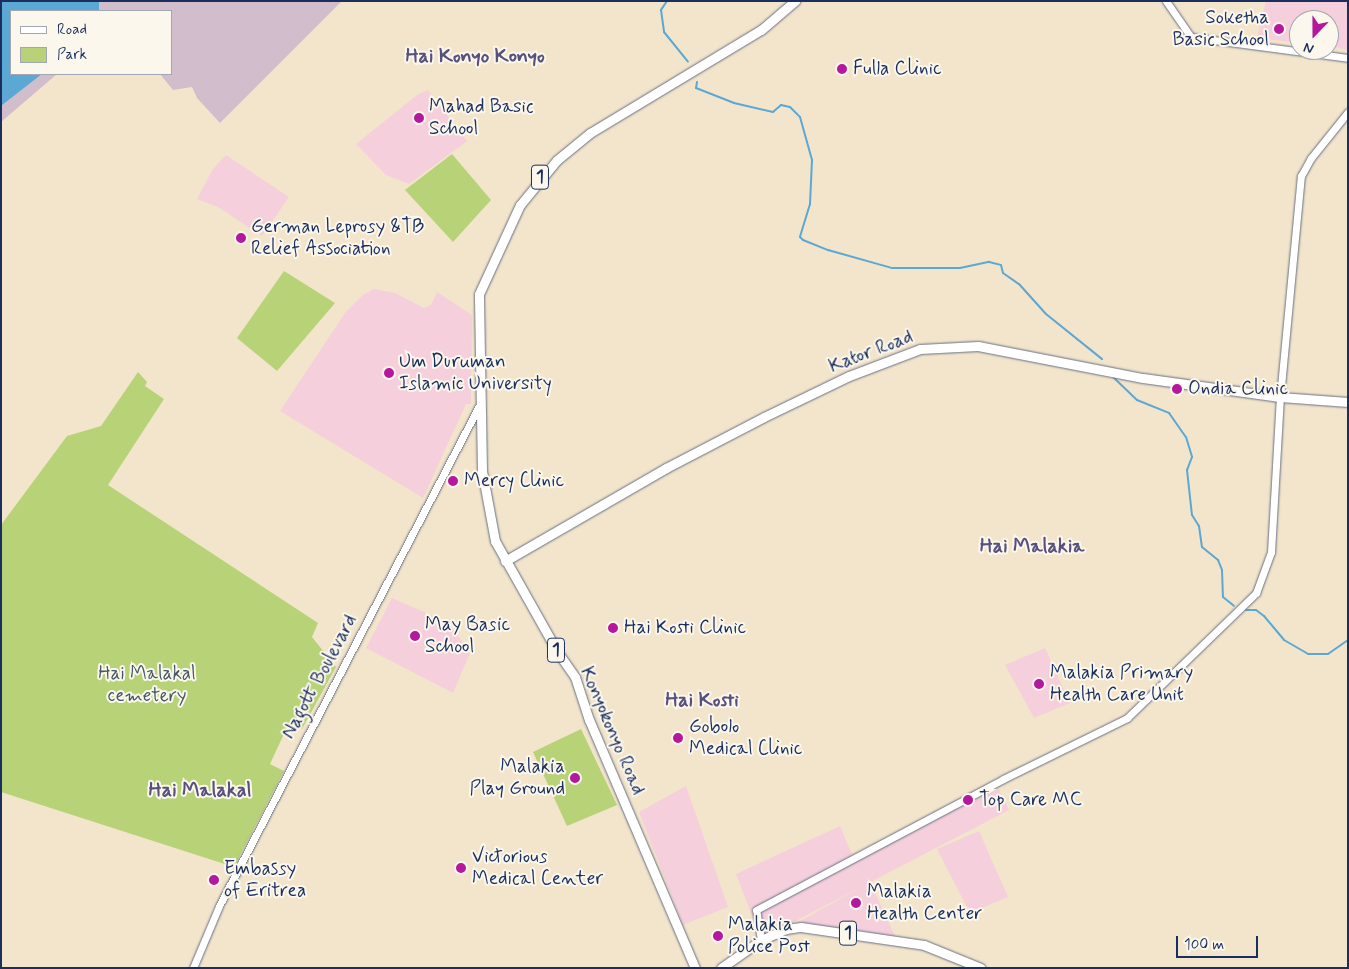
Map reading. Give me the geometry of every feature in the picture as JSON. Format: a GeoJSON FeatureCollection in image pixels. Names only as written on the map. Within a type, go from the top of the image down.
{"type":"FeatureCollection","features":[{"type":"Feature","properties":{"kind":"main road","name":"Konyokonyo Road"},"geometry":{"type":"LineString","coordinates":[[695,968],[590,720],[575,677],[495,542],[484,491],[480,403],[479,294],[520,205],[542,174],[577,143],[708,59],[760,30],[795,1]]}},
{"type":"Feature","properties":{"kind":"main road","name":"Kator Road"},"geometry":{"type":"LineString","coordinates":[[505,561],[666,468],[764,417],[849,376],[920,349],[978,346],[1126,375],[1280,397],[1348,402]]}},
{"type":"Feature","properties":{"kind":"main road","name":"1"},"geometry":{"type":"LineString","coordinates":[[721,968],[761,940],[786,929],[801,927],[924,946],[981,968]]}},
{"type":"Feature","properties":{"kind":"street"},"geometry":{"type":"LineString","coordinates":[[1166,1],[1191,37],[1348,58]]}},
{"type":"Feature","properties":{"kind":"street"},"geometry":{"type":"LineString","coordinates":[[761,940],[756,910],[1003,779],[1127,718],[1256,593],[1271,552],[1280,397],[1301,176],[1310,158],[1348,112]]}},
{"type":"Feature","properties":{"kind":"street","name":"Nagott Boulevard"},"geometry":{"type":"LineString","coordinates":[[193,968],[219,906],[480,403]]}},
{"type":"Feature","properties":{"kind":"shaded area"},"geometry":{"type":"Polygon","coordinates":[[[99,1],[342,1],[220,123],[197,98],[192,87],[173,90],[161,75],[172,75],[172,10],[99,10],[99,1]]]}},
{"type":"Feature","properties":{"kind":"shaded area","name":"Soketha Basic School"},"geometry":{"type":"Polygon","coordinates":[[[1266,1],[1348,1],[1348,50],[1339,48],[1339,10],[1289,10],[1289,42],[1257,38],[1266,1]]]}},
{"type":"Feature","properties":{"kind":"shaded area"},"geometry":{"type":"Polygon","coordinates":[[[41,75],[56,75],[1,122],[1,106],[41,75]]]}},
{"type":"Feature","properties":{"kind":"shaded area","name":"Mahad Basic School"},"geometry":{"type":"Polygon","coordinates":[[[428,90],[467,141],[409,184],[386,175],[356,144],[417,95],[428,90]]]}},
{"type":"Feature","properties":{"kind":"shaded area"},"geometry":{"type":"Polygon","coordinates":[[[226,155],[289,197],[262,236],[218,207],[197,199],[213,169],[226,155]]]}},
{"type":"Feature","properties":{"kind":"shaded area","name":"Um Duruman Islamic University"},"geometry":{"type":"Polygon","coordinates":[[[374,289],[395,293],[424,308],[431,305],[437,292],[472,315],[471,404],[466,404],[423,498],[280,411],[345,313],[363,295],[374,289]]]}},
{"type":"Feature","properties":{"kind":"shaded area","name":"May Basic School"},"geometry":{"type":"Polygon","coordinates":[[[392,598],[449,623],[470,653],[453,693],[366,648],[392,598]]]}},
{"type":"Feature","properties":{"kind":"shaded area","name":"Malakia Primary Health Care Unit"},"geometry":{"type":"Polygon","coordinates":[[[1045,648],[1070,703],[1034,718],[1005,665],[1045,648]]]}},
{"type":"Feature","properties":{"kind":"shaded area"},"geometry":{"type":"Polygon","coordinates":[[[686,786],[728,907],[683,925],[639,812],[686,786]]]}},
{"type":"Feature","properties":{"kind":"shaded area"},"geometry":{"type":"Polygon","coordinates":[[[999,789],[1009,810],[761,939],[736,874],[840,826],[854,859],[999,789]]]}},
{"type":"Feature","properties":{"kind":"shaded area"},"geometry":{"type":"Polygon","coordinates":[[[979,831],[1008,897],[970,913],[937,849],[979,831]]]}},
{"type":"Feature","properties":{"kind":"shaded area","name":"Malakia Health Center"},"geometry":{"type":"Polygon","coordinates":[[[870,882],[896,938],[795,924],[870,882]]]}},
{"type":"Feature","properties":{"kind":"green space"},"geometry":{"type":"Polygon","coordinates":[[[452,154],[491,200],[453,242],[405,190],[452,154]]]}},
{"type":"Feature","properties":{"kind":"green space"},"geometry":{"type":"Polygon","coordinates":[[[284,271],[335,303],[277,371],[237,338],[284,271]]]}},
{"type":"Feature","properties":{"kind":"green space","name":"Hai Malakal cemetery"},"geometry":{"type":"Polygon","coordinates":[[[138,372],[147,382],[145,386],[164,399],[108,485],[318,623],[312,637],[336,667],[302,729],[289,723],[270,764],[284,771],[234,867],[1,792],[1,525],[67,436],[101,426],[138,372]]]}},
{"type":"Feature","properties":{"kind":"green space","name":"Malakia Play Ground"},"geometry":{"type":"Polygon","coordinates":[[[581,729],[617,805],[567,826],[533,752],[581,729]]]}},
{"type":"Feature","properties":{"kind":"water"},"geometry":{"type":"Polygon","coordinates":[[[1,1],[99,1],[99,10],[10,10],[10,75],[41,75],[1,106],[1,1]]]}},
{"type":"Feature","properties":{"kind":"waterway"},"geometry":{"type":"LineString","coordinates":[[667,1],[661,10],[664,32],[688,62]]}},
{"type":"Feature","properties":{"kind":"waterway"},"geometry":{"type":"LineString","coordinates":[[697,82],[696,88],[734,103],[773,112],[781,105],[790,107],[800,117],[812,160],[810,204],[800,237],[803,240],[828,250],[892,268],[960,268],[989,262],[1001,265],[1003,273],[1019,284],[1046,314],[1102,359]]}},
{"type":"Feature","properties":{"kind":"waterway"},"geometry":{"type":"LineString","coordinates":[[1111,375],[1137,400],[1169,413],[1186,437],[1192,457],[1187,470],[1192,515],[1199,526],[1202,547],[1218,560],[1222,570],[1223,597],[1234,606]]}},
{"type":"Feature","properties":{"kind":"waterway"},"geometry":{"type":"LineString","coordinates":[[1246,610],[1256,610],[1264,616],[1284,640],[1308,654],[1328,654],[1348,640]]}},
{"type":"Feature","properties":{"kind":"place","name":"Soketha Basic School"},"geometry":{"type":"Point","coordinates":[1279,29]}},
{"type":"Feature","properties":{"kind":"place","name":"Fulla Clinic"},"geometry":{"type":"Point","coordinates":[842,69]}},
{"type":"Feature","properties":{"kind":"place","name":"Mahad Basic School"},"geometry":{"type":"Point","coordinates":[419,118]}},
{"type":"Feature","properties":{"kind":"place","name":"German Leprosy &TB Relief Association"},"geometry":{"type":"Point","coordinates":[241,238]}},
{"type":"Feature","properties":{"kind":"place","name":"Um Duruman Islamic University"},"geometry":{"type":"Point","coordinates":[389,373]}},
{"type":"Feature","properties":{"kind":"place","name":"Ondia Clinic"},"geometry":{"type":"Point","coordinates":[1177,389]}},
{"type":"Feature","properties":{"kind":"place","name":"Mercy Clinic"},"geometry":{"type":"Point","coordinates":[453,481]}},
{"type":"Feature","properties":{"kind":"place","name":"Hai Kosti Clinic"},"geometry":{"type":"Point","coordinates":[613,628]}},
{"type":"Feature","properties":{"kind":"place","name":"May Basic School"},"geometry":{"type":"Point","coordinates":[415,636]}},
{"type":"Feature","properties":{"kind":"place","name":"Malakia Primary Health Care Unit"},"geometry":{"type":"Point","coordinates":[1039,684]}},
{"type":"Feature","properties":{"kind":"place","name":"Gobolo Medical Clinic"},"geometry":{"type":"Point","coordinates":[678,738]}},
{"type":"Feature","properties":{"kind":"place","name":"Malakia Play Ground"},"geometry":{"type":"Point","coordinates":[575,778]}},
{"type":"Feature","properties":{"kind":"place","name":"Top Care MC"},"geometry":{"type":"Point","coordinates":[968,800]}},
{"type":"Feature","properties":{"kind":"place","name":"Victorious Medical Center"},"geometry":{"type":"Point","coordinates":[461,868]}},
{"type":"Feature","properties":{"kind":"place","name":"Embassy of Eritrea"},"geometry":{"type":"Point","coordinates":[214,880]}},
{"type":"Feature","properties":{"kind":"place","name":"Malakia Health Center"},"geometry":{"type":"Point","coordinates":[856,903]}},
{"type":"Feature","properties":{"kind":"place","name":"Malakia Police Post"},"geometry":{"type":"Point","coordinates":[718,936]}},
{"type":"Feature","properties":{"kind":"district","name":"Hai Konyo Konyo"},"geometry":{"type":"Point","coordinates":[475,56]}},
{"type":"Feature","properties":{"kind":"district","name":"Hai Malakia"},"geometry":{"type":"Point","coordinates":[1032,546]}},
{"type":"Feature","properties":{"kind":"district","name":"Hai Kosti"},"geometry":{"type":"Point","coordinates":[702,700]}},
{"type":"Feature","properties":{"kind":"district","name":"Hai Malakal"},"geometry":{"type":"Point","coordinates":[200,790]}}]}
